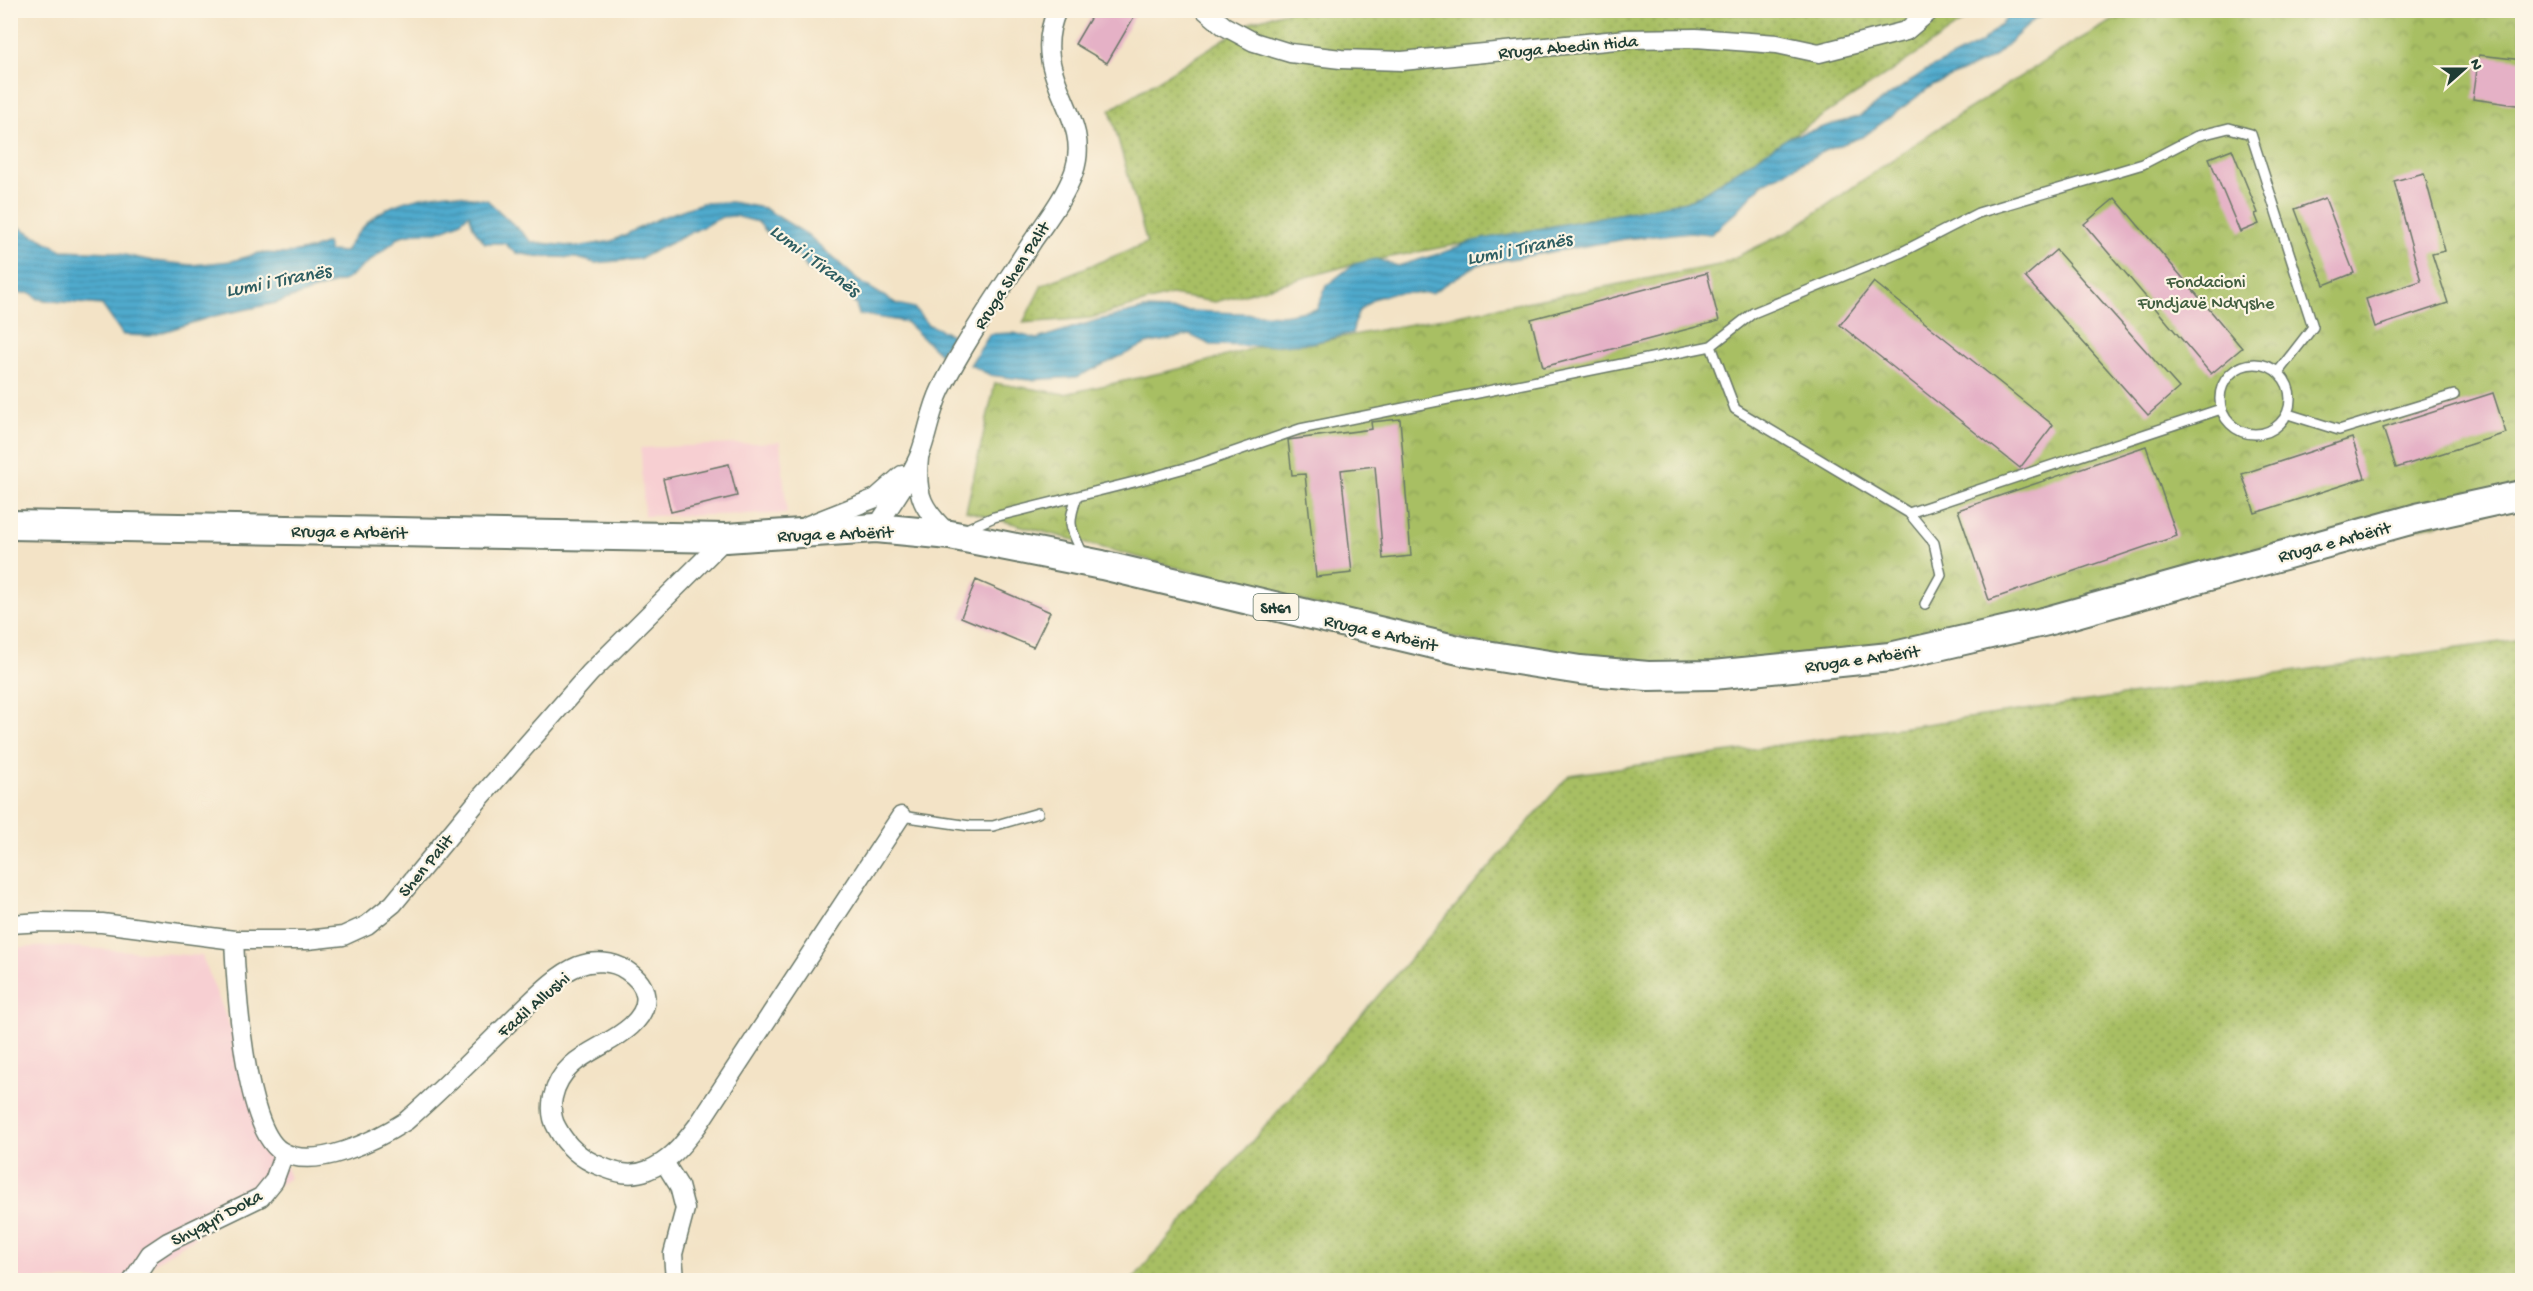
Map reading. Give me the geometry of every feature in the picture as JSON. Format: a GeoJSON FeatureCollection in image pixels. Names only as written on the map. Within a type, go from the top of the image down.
{"type":"FeatureCollection","features":[{"type":"Feature","properties":{"kind":"main road","name":"Rruga e Arbërit"},"geometry":{"type":"LineString","coordinates":[[10,525],[726,538],[876,528],[950,535],[1086,562],[1467,652],[1592,671],[1648,676],[1713,675],[1890,657],[2046,621],[2417,518],[2523,495]]}},
{"type":"Feature","properties":{"kind":"street","name":"Rruga Shen Palit"},"geometry":{"type":"LineString","coordinates":[[876,528],[919,456],[940,391],[989,309],[1062,196],[1074,171],[1076,131],[1056,85],[1048,47],[1052,22],[1057,10]]}},
{"type":"Feature","properties":{"kind":"street","name":"Rruga Abedin Hida"},"geometry":{"type":"LineString","coordinates":[[1205,10],[1224,26],[1254,42],[1290,52],[1341,59],[1402,61],[1627,39],[1696,38],[1777,44],[1819,53],[1906,31],[1931,10]]}},
{"type":"Feature","properties":{"kind":"street"},"geometry":{"type":"LineString","coordinates":[[785,534],[876,498],[919,456]]}},
{"type":"Feature","properties":{"kind":"street"},"geometry":{"type":"LineString","coordinates":[[919,456],[918,483],[927,512],[950,535]]}},
{"type":"Feature","properties":{"kind":"street","name":"Shen Palit"},"geometry":{"type":"LineString","coordinates":[[10,924],[43,921],[102,923],[234,940],[306,940],[343,936],[367,925],[393,904],[481,797],[590,674],[726,538]]}},
{"type":"Feature","properties":{"kind":"street","name":"Fadil Allushi"},"geometry":{"type":"LineString","coordinates":[[284,1153],[298,1157],[324,1155],[355,1147],[384,1134],[406,1121],[427,1103],[562,976],[578,966],[609,962],[624,968],[639,979],[645,991],[646,1002],[641,1015],[630,1027],[575,1061],[562,1077],[554,1093],[551,1108],[554,1124],[563,1138],[590,1162],[614,1172],[633,1174],[648,1171],[664,1162],[682,1146],[728,1082],[901,816]]}},
{"type":"Feature","properties":{"kind":"street"},"geometry":{"type":"LineString","coordinates":[[234,940],[243,1050],[261,1121],[276,1148],[284,1153]]}},
{"type":"Feature","properties":{"kind":"street","name":"Shyqyri Doka"},"geometry":{"type":"LineString","coordinates":[[133,1281],[150,1254],[168,1242],[261,1197],[274,1181],[284,1153]]}},
{"type":"Feature","properties":{"kind":"street"},"geometry":{"type":"LineString","coordinates":[[664,1162],[679,1186],[685,1209],[674,1254],[675,1281]]}},
{"type":"Feature","properties":{"kind":"lane"},"geometry":{"type":"LineString","coordinates":[[950,535],[994,518],[1196,465],[1300,429],[1711,346],[1753,313],[1902,252],[1978,213],[2143,164],[2197,136],[2229,128],[2251,134],[2313,327],[2278,372]]}},
{"type":"Feature","properties":{"kind":"lane"},"geometry":{"type":"LineString","coordinates":[[1711,346],[1735,409],[1909,513],[1934,543],[1941,575],[1925,604]]}},
{"type":"Feature","properties":{"kind":"lane"},"geometry":{"type":"LineString","coordinates":[[2257,364],[2278,372],[2290,390],[2291,403],[2288,414],[2270,431],[2259,434],[2246,433],[2235,428],[2221,409],[2222,386],[2228,377],[2236,369],[2246,365],[2257,364]]}},
{"type":"Feature","properties":{"kind":"lane"},"geometry":{"type":"LineString","coordinates":[[2288,414],[2339,430],[2454,395]]}},
{"type":"Feature","properties":{"kind":"lane"},"geometry":{"type":"LineString","coordinates":[[1909,513],[2221,409]]}},
{"type":"Feature","properties":{"kind":"lane"},"geometry":{"type":"LineString","coordinates":[[1077,497],[1069,518],[1086,562]]}},
{"type":"Feature","properties":{"kind":"lane"},"geometry":{"type":"LineString","coordinates":[[901,816],[970,826],[993,826],[1038,813]]}},
{"type":"Feature","properties":{"kind":"shaded area"},"geometry":{"type":"Polygon","coordinates":[[[780,442],[787,514],[644,516],[641,448],[780,442]]]}},
{"type":"Feature","properties":{"kind":"shaded area"},"geometry":{"type":"Polygon","coordinates":[[[57,946],[202,956],[290,1178],[127,1280],[11,1280],[10,948],[57,946]]]}},
{"type":"Feature","properties":{"kind":"green space"},"geometry":{"type":"Polygon","coordinates":[[[1292,10],[1701,10],[1749,15],[1780,10],[1978,11],[1886,75],[1692,200],[1354,264],[1215,302],[1171,295],[1090,318],[1023,323],[1042,285],[1147,243],[1110,110],[1253,21],[1292,10]]]}},
{"type":"Feature","properties":{"kind":"green space","name":"Fondacioni Fundjavë Ndryshe"},"geometry":{"type":"Polygon","coordinates":[[[2135,11],[2522,11],[2522,504],[1889,653],[1688,669],[1492,646],[1335,610],[966,511],[995,383],[1065,394],[1183,368],[1262,346],[1312,343],[1719,265],[1788,232],[1934,131],[2075,42],[2135,11]]]}},
{"type":"Feature","properties":{"kind":"green space"},"geometry":{"type":"Polygon","coordinates":[[[2522,639],[2522,1280],[1132,1280],[1569,775],[2522,639]]]}},
{"type":"Feature","properties":{"kind":"water","name":"Lumi i Tiranës"},"geometry":{"type":"Polygon","coordinates":[[[2015,11],[2052,11],[2035,19],[1992,58],[1933,85],[1864,136],[1824,151],[1762,184],[1711,234],[1690,232],[1625,239],[1476,265],[1432,293],[1391,293],[1373,299],[1358,312],[1352,333],[1312,343],[1262,346],[1211,345],[1190,335],[1146,344],[1077,377],[1029,380],[990,375],[970,365],[990,334],[1014,333],[1037,339],[1098,320],[1144,309],[1283,315],[1317,309],[1326,286],[1354,264],[1376,259],[1398,266],[1473,241],[1692,200],[1789,137],[1858,117],[1925,71],[1981,43],[2015,11]]]}},
{"type":"Feature","properties":{"kind":"water","name":"Lumi i Tiranës"},"geometry":{"type":"Polygon","coordinates":[[[448,193],[487,200],[532,242],[577,247],[612,241],[660,218],[702,203],[731,202],[764,208],[808,235],[860,282],[897,304],[914,308],[927,324],[952,335],[940,354],[906,322],[859,314],[856,305],[833,280],[808,270],[797,253],[771,237],[758,222],[735,216],[722,217],[639,259],[595,263],[577,258],[516,253],[504,243],[485,243],[474,229],[469,214],[457,224],[437,232],[419,232],[401,236],[347,279],[276,303],[214,316],[150,336],[123,335],[102,305],[38,299],[31,293],[11,291],[11,223],[62,250],[111,252],[153,261],[192,265],[232,261],[259,253],[285,254],[312,249],[327,243],[329,251],[345,252],[365,225],[388,208],[415,198],[448,193]]]}},
{"type":"Feature","properties":{"kind":"building"},"geometry":{"type":"Polygon","coordinates":[[[1095,10],[1138,10],[1107,63],[1075,44],[1095,10]]]}},
{"type":"Feature","properties":{"kind":"building"},"geometry":{"type":"Polygon","coordinates":[[[2479,55],[2523,60],[2523,106],[2473,99],[2479,55]]]}},
{"type":"Feature","properties":{"kind":"building"},"geometry":{"type":"Polygon","coordinates":[[[2232,149],[2258,213],[2255,214],[2259,224],[2240,232],[2209,158],[2232,149]]]}},
{"type":"Feature","properties":{"kind":"building"},"geometry":{"type":"Polygon","coordinates":[[[2424,173],[2445,251],[2432,254],[2448,303],[2375,327],[2366,299],[2421,281],[2394,181],[2424,173]]]}},
{"type":"Feature","properties":{"kind":"building"},"geometry":{"type":"Polygon","coordinates":[[[2115,198],[2242,348],[2211,374],[2084,224],[2115,198]]]}},
{"type":"Feature","properties":{"kind":"building"},"geometry":{"type":"Polygon","coordinates":[[[2325,198],[2354,273],[2324,285],[2295,209],[2325,198]]]}},
{"type":"Feature","properties":{"kind":"building"},"geometry":{"type":"Polygon","coordinates":[[[2056,250],[2179,388],[2148,415],[2025,277],[2056,250]]]}},
{"type":"Feature","properties":{"kind":"building"},"geometry":{"type":"Polygon","coordinates":[[[1707,273],[1719,321],[1543,367],[1531,319],[1707,273]]]}},
{"type":"Feature","properties":{"kind":"building"},"geometry":{"type":"Polygon","coordinates":[[[1874,282],[2053,425],[2020,468],[1840,325],[1874,282]]]}},
{"type":"Feature","properties":{"kind":"building"},"geometry":{"type":"Polygon","coordinates":[[[2493,393],[2506,433],[2396,468],[2383,428],[2493,393]]]}},
{"type":"Feature","properties":{"kind":"building"},"geometry":{"type":"Polygon","coordinates":[[[1400,419],[1411,556],[1383,559],[1375,466],[1341,470],[1352,573],[1316,577],[1305,474],[1292,475],[1288,440],[1372,429],[1371,422],[1400,419]]]}},
{"type":"Feature","properties":{"kind":"building"},"geometry":{"type":"Polygon","coordinates":[[[2352,438],[2365,478],[2255,513],[2242,474],[2352,438]]]}},
{"type":"Feature","properties":{"kind":"building"},"geometry":{"type":"Polygon","coordinates":[[[2146,446],[2177,536],[1989,600],[1958,510],[2146,446]]]}},
{"type":"Feature","properties":{"kind":"building"},"geometry":{"type":"Polygon","coordinates":[[[729,464],[737,496],[671,512],[663,479],[729,464]]]}},
{"type":"Feature","properties":{"kind":"building"},"geometry":{"type":"Polygon","coordinates":[[[976,580],[1050,612],[1033,647],[961,617],[976,580]]]}}]}
